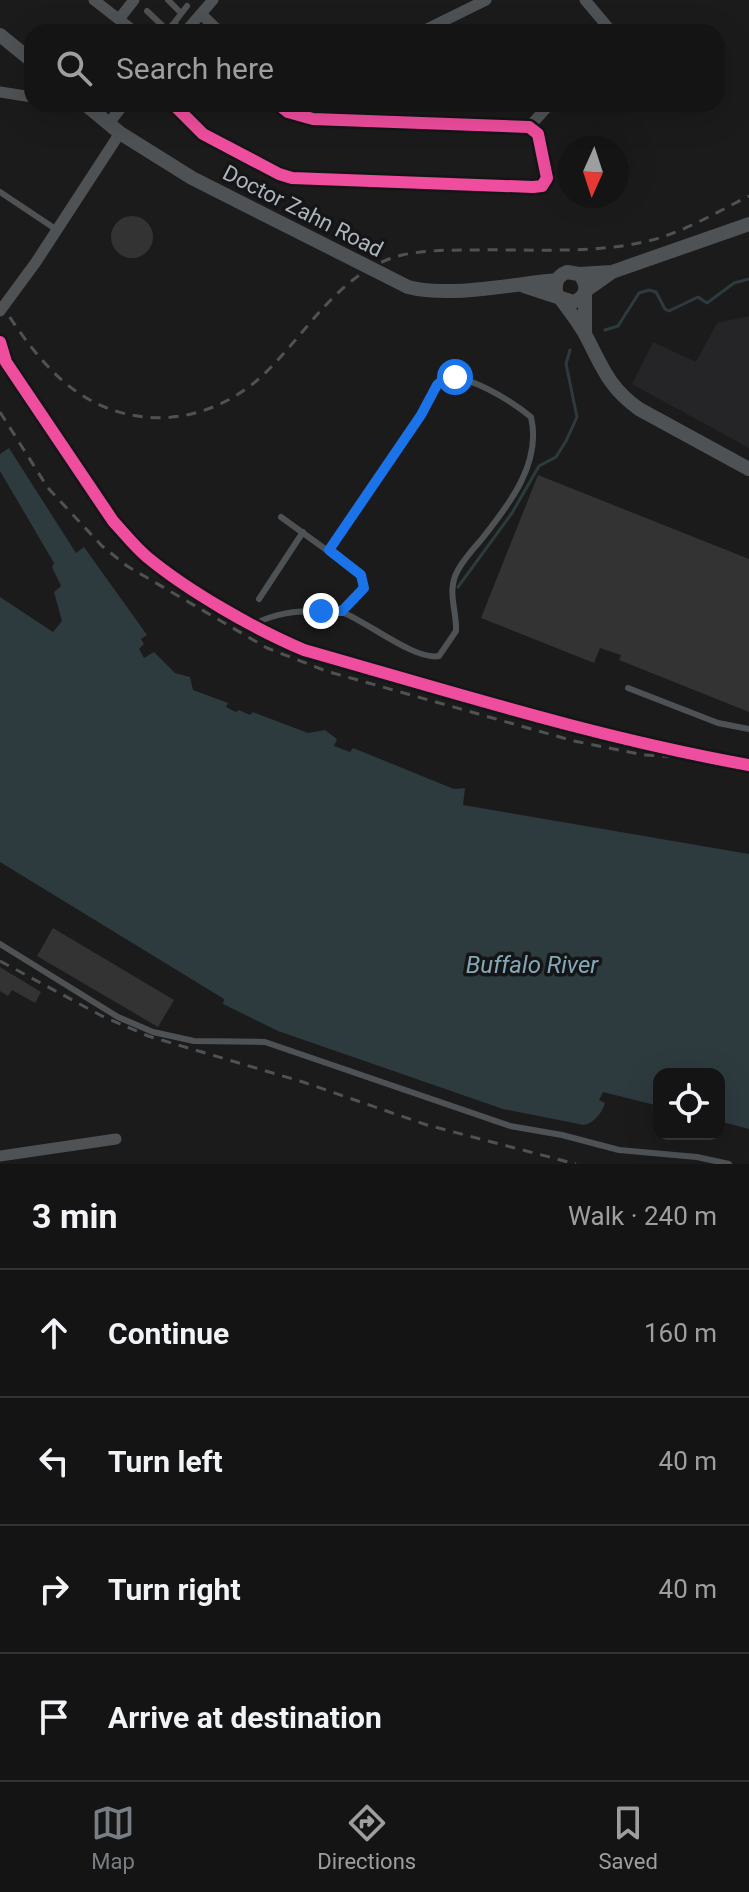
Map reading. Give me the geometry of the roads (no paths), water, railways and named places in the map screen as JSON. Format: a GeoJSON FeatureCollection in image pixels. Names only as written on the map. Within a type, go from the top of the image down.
{"type":"FeatureCollection","features":[{"type":"Feature","properties":{"kind":"street"},"geometry":{"type":"LineString","coordinates":[[94,0],[125,24]]}},
{"type":"Feature","properties":{"kind":"street"},"geometry":{"type":"LineString","coordinates":[[119,19],[134,0]]}},
{"type":"Feature","properties":{"kind":"street"},"geometry":{"type":"LineString","coordinates":[[191,24],[213,0]]}},
{"type":"Feature","properties":{"kind":"street"},"geometry":{"type":"LineString","coordinates":[[438,24],[484,0]]}},
{"type":"Feature","properties":{"kind":"street"},"geometry":{"type":"LineString","coordinates":[[591,2],[606,24]]}},
{"type":"Feature","properties":{"kind":"street"},"geometry":{"type":"LineString","coordinates":[[201,14],[212,24]]}},
{"type":"Feature","properties":{"kind":"street"},"geometry":{"type":"LineString","coordinates":[[0,35],[24,54]]}},
{"type":"Feature","properties":{"kind":"street"},"geometry":{"type":"LineString","coordinates":[[0,92],[24,96]]}},
{"type":"Feature","properties":{"kind":"street","name":"Doctor Zahn Road"},"geometry":{"type":"LineString","coordinates":[[94,112],[114,128],[204,184],[398,284],[431,291],[523,285],[557,280],[567,272],[612,272]]}},
{"type":"Feature","properties":{"kind":"street"},"geometry":{"type":"LineString","coordinates":[[0,311],[57,230],[121,112]]}},
{"type":"Feature","properties":{"kind":"street"},"geometry":{"type":"LineString","coordinates":[[181,112],[203,134],[279,174],[300,178],[538,187],[545,183],[547,172],[538,134],[529,127],[313,119],[288,112]]}},
{"type":"Feature","properties":{"kind":"street"},"geometry":{"type":"LineString","coordinates":[[529,127],[543,112]]}},
{"type":"Feature","properties":{"kind":"street"},"geometry":{"type":"LineString","coordinates":[[560,298],[573,302],[612,272],[749,224]]}},
{"type":"Feature","properties":{"kind":"street"},"geometry":{"type":"LineString","coordinates":[[579,274],[584,279],[585,334]]}},
{"type":"Feature","properties":{"kind":"street"},"geometry":{"type":"LineString","coordinates":[[557,280],[556,293],[585,334],[604,373],[622,398],[749,469]]}},
{"type":"Feature","properties":{"kind":"street","name":"Doctor Zahn Road"},"geometry":{"type":"LineString","coordinates":[[523,285],[560,298]]}},
{"type":"Feature","properties":{"kind":"street"},"geometry":{"type":"LineString","coordinates":[[0,342],[6,362],[113,521],[131,541],[147,557],[194,590],[254,624],[304,650],[525,714],[641,745],[749,765]]}},
{"type":"Feature","properties":{"kind":"street"},"geometry":{"type":"LineString","coordinates":[[7,1157],[116,1139]]}},
{"type":"Feature","properties":{"kind":"lane"},"geometry":{"type":"LineString","coordinates":[[168,0],[181,13]]}},
{"type":"Feature","properties":{"kind":"lane"},"geometry":{"type":"LineString","coordinates":[[174,23],[187,6]]}},
{"type":"Feature","properties":{"kind":"lane"},"geometry":{"type":"LineString","coordinates":[[147,11],[159,24]]}},
{"type":"Feature","properties":{"kind":"lane"},"geometry":{"type":"LineString","coordinates":[[0,192],[57,230]]}},
{"type":"Feature","properties":{"kind":"lane"},"geometry":{"type":"LineString","coordinates":[[254,624],[288,612],[342,611],[427,656],[439,656],[456,631],[452,590],[458,570],[502,514],[532,455],[535,439],[531,417],[495,392],[455,377],[443,378],[329,550]]}},
{"type":"Feature","properties":{"kind":"lane"},"geometry":{"type":"LineString","coordinates":[[281,517],[361,575],[365,582],[360,594],[342,611]]}},
{"type":"Feature","properties":{"kind":"lane"},"geometry":{"type":"LineString","coordinates":[[259,599],[303,532]]}},
{"type":"Feature","properties":{"kind":"lane"},"geometry":{"type":"LineString","coordinates":[[628,688],[718,723],[749,729]]}},
{"type":"Feature","properties":{"kind":"lane"},"geometry":{"type":"LineString","coordinates":[[0,944],[118,1017],[153,1032],[194,1041],[265,1042],[510,1126],[619,1150],[697,1157],[729,1164]]}},
{"type":"Feature","properties":{"kind":"water","name":"Buffalo River"},"geometry":{"type":"Polygon","coordinates":[[[9,448],[76,553],[84,547],[147,635],[141,639],[144,644],[139,649],[144,658],[154,652],[175,673],[190,677],[193,690],[228,703],[226,707],[236,712],[239,710],[250,715],[253,712],[308,733],[325,730],[337,739],[334,746],[350,752],[353,748],[454,789],[465,788],[463,805],[749,854],[749,1129],[725,1123],[725,1068],[653,1068],[653,1104],[603,1092],[599,1100],[605,1103],[602,1110],[594,1120],[584,1125],[503,1109],[278,1031],[223,1004],[224,999],[0,862],[0,597],[53,632],[62,621],[54,592],[61,586],[52,567],[54,563],[0,471],[0,454],[9,448]]]}},
{"type":"Feature","properties":{"kind":"waterway"},"geometry":{"type":"LineString","coordinates":[[605,330],[618,326],[639,293],[649,290],[656,292],[669,311],[698,297],[707,303],[734,283],[749,279]]}},
{"type":"Feature","properties":{"kind":"waterway"},"geometry":{"type":"LineString","coordinates":[[458,587],[512,513],[539,466],[556,457],[566,441],[577,417],[566,364],[570,350]]}},
{"type":"Feature","properties":{"kind":"railway"},"geometry":{"type":"LineString","coordinates":[[0,302],[46,364],[87,399],[112,410],[164,418],[215,406],[240,393],[262,376],[342,289],[380,263],[402,255],[429,251],[581,250],[623,246],[685,228],[749,196]]}},
{"type":"Feature","properties":{"kind":"railway"},"geometry":{"type":"LineString","coordinates":[[0,412],[48,488],[102,546],[127,566],[267,648],[326,671],[574,741],[644,755],[749,761]]}},
{"type":"Feature","properties":{"kind":"railway"},"geometry":{"type":"LineString","coordinates":[[0,961],[102,1016],[148,1036],[303,1082],[427,1125],[576,1164]]}}]}
